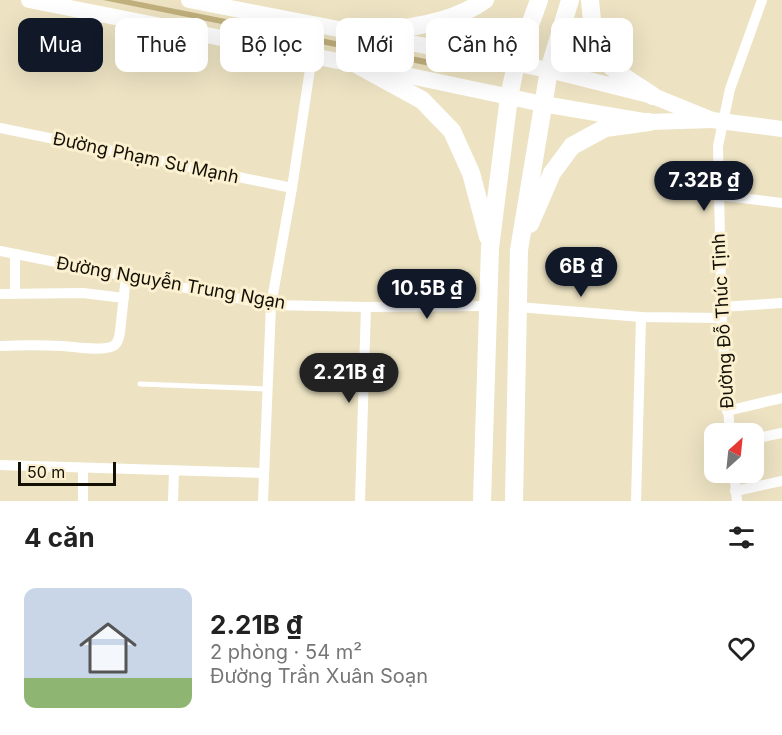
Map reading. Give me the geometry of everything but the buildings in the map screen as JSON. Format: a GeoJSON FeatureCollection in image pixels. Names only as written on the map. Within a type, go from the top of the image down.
{"type":"FeatureCollection","features":[{"type":"Feature","properties":{"kind":"main road"},"geometry":{"type":"LineString","coordinates":[[29,0],[121,18]]}},
{"type":"Feature","properties":{"kind":"main road"},"geometry":{"type":"LineString","coordinates":[[189,0],[336,29]]}},
{"type":"Feature","properties":{"kind":"main road"},"geometry":{"type":"LineString","coordinates":[[414,26],[446,20],[485,0]]}},
{"type":"Feature","properties":{"kind":"main road"},"geometry":{"type":"LineString","coordinates":[[533,18],[539,0]]}},
{"type":"Feature","properties":{"kind":"main road"},"geometry":{"type":"LineString","coordinates":[[514,501],[519,250],[549,70],[570,0]]}},
{"type":"Feature","properties":{"kind":"main road"},"geometry":{"type":"LineString","coordinates":[[590,0],[596,45],[603,59],[614,70],[653,96]]}},
{"type":"Feature","properties":{"kind":"main road"},"geometry":{"type":"LineString","coordinates":[[539,68],[653,96],[717,121]]}},
{"type":"Feature","properties":{"kind":"main road"},"geometry":{"type":"LineString","coordinates":[[370,72],[422,100],[452,131],[471,173],[490,248]]}},
{"type":"Feature","properties":{"kind":"main road"},"geometry":{"type":"LineString","coordinates":[[389,72],[509,98],[649,122]]}},
{"type":"Feature","properties":{"kind":"main road"},"geometry":{"type":"LineString","coordinates":[[482,501],[490,248],[514,72]]}},
{"type":"Feature","properties":{"kind":"main road"},"geometry":{"type":"LineString","coordinates":[[519,250],[552,173],[572,146],[605,128],[649,122],[717,121],[782,129]]}},
{"type":"Feature","properties":{"kind":"street","name":"Đường Đỗ Thúc Tịnh"},"geometry":{"type":"LineString","coordinates":[[729,423],[722,312],[717,121],[762,0]]}},
{"type":"Feature","properties":{"kind":"street"},"geometry":{"type":"LineString","coordinates":[[263,501],[271,305],[310,72]]}},
{"type":"Feature","properties":{"kind":"street","name":"Đường Phạm Sư Mạnh"},"geometry":{"type":"LineString","coordinates":[[0,128],[292,188]]}},
{"type":"Feature","properties":{"kind":"street"},"geometry":{"type":"LineString","coordinates":[[718,195],[782,203]]}},
{"type":"Feature","properties":{"kind":"street","name":"Đường Nguyễn Trung Ngạn"},"geometry":{"type":"LineString","coordinates":[[0,251],[271,305],[487,306]]}},
{"type":"Feature","properties":{"kind":"street"},"geometry":{"type":"LineString","coordinates":[[15,254],[15,294]]}},
{"type":"Feature","properties":{"kind":"street"},"geometry":{"type":"LineString","coordinates":[[0,346],[39,345],[92,348],[114,345],[119,339],[126,276]]}},
{"type":"Feature","properties":{"kind":"street"},"geometry":{"type":"LineString","coordinates":[[0,294],[83,293],[124,298]]}},
{"type":"Feature","properties":{"kind":"street"},"geometry":{"type":"LineString","coordinates":[[518,307],[641,317],[722,312],[782,303]]}},
{"type":"Feature","properties":{"kind":"street"},"geometry":{"type":"LineString","coordinates":[[360,501],[366,307]]}},
{"type":"Feature","properties":{"kind":"street"},"geometry":{"type":"LineString","coordinates":[[636,501],[641,317]]}},
{"type":"Feature","properties":{"kind":"street"},"geometry":{"type":"LineString","coordinates":[[727,411],[782,398]]}},
{"type":"Feature","properties":{"kind":"street"},"geometry":{"type":"LineString","coordinates":[[764,437],[782,433]]}},
{"type":"Feature","properties":{"kind":"street"},"geometry":{"type":"LineString","coordinates":[[0,465],[263,473]]}},
{"type":"Feature","properties":{"kind":"street"},"geometry":{"type":"LineString","coordinates":[[83,468],[83,501]]}},
{"type":"Feature","properties":{"kind":"street"},"geometry":{"type":"LineString","coordinates":[[173,501],[174,471]]}},
{"type":"Feature","properties":{"kind":"street"},"geometry":{"type":"LineString","coordinates":[[736,496],[782,482]]}},
{"type":"Feature","properties":{"kind":"lane"},"geometry":{"type":"LineString","coordinates":[[140,384],[267,389]]}},
{"type":"Feature","properties":{"kind":"shaded area"},"geometry":{"type":"Polygon","coordinates":[[[103,0],[130,0],[220,18],[220,24],[208,21],[208,18],[192,18],[103,0]]]}},
{"type":"Feature","properties":{"kind":"shaded area"},"geometry":{"type":"Polygon","coordinates":[[[324,39],[336,41],[336,47],[324,45],[324,39]]]}},
{"type":"Feature","properties":{"kind":"shaded area"},"geometry":{"type":"Polygon","coordinates":[[[414,57],[426,59],[426,65],[414,63],[414,57]]]}}]}
